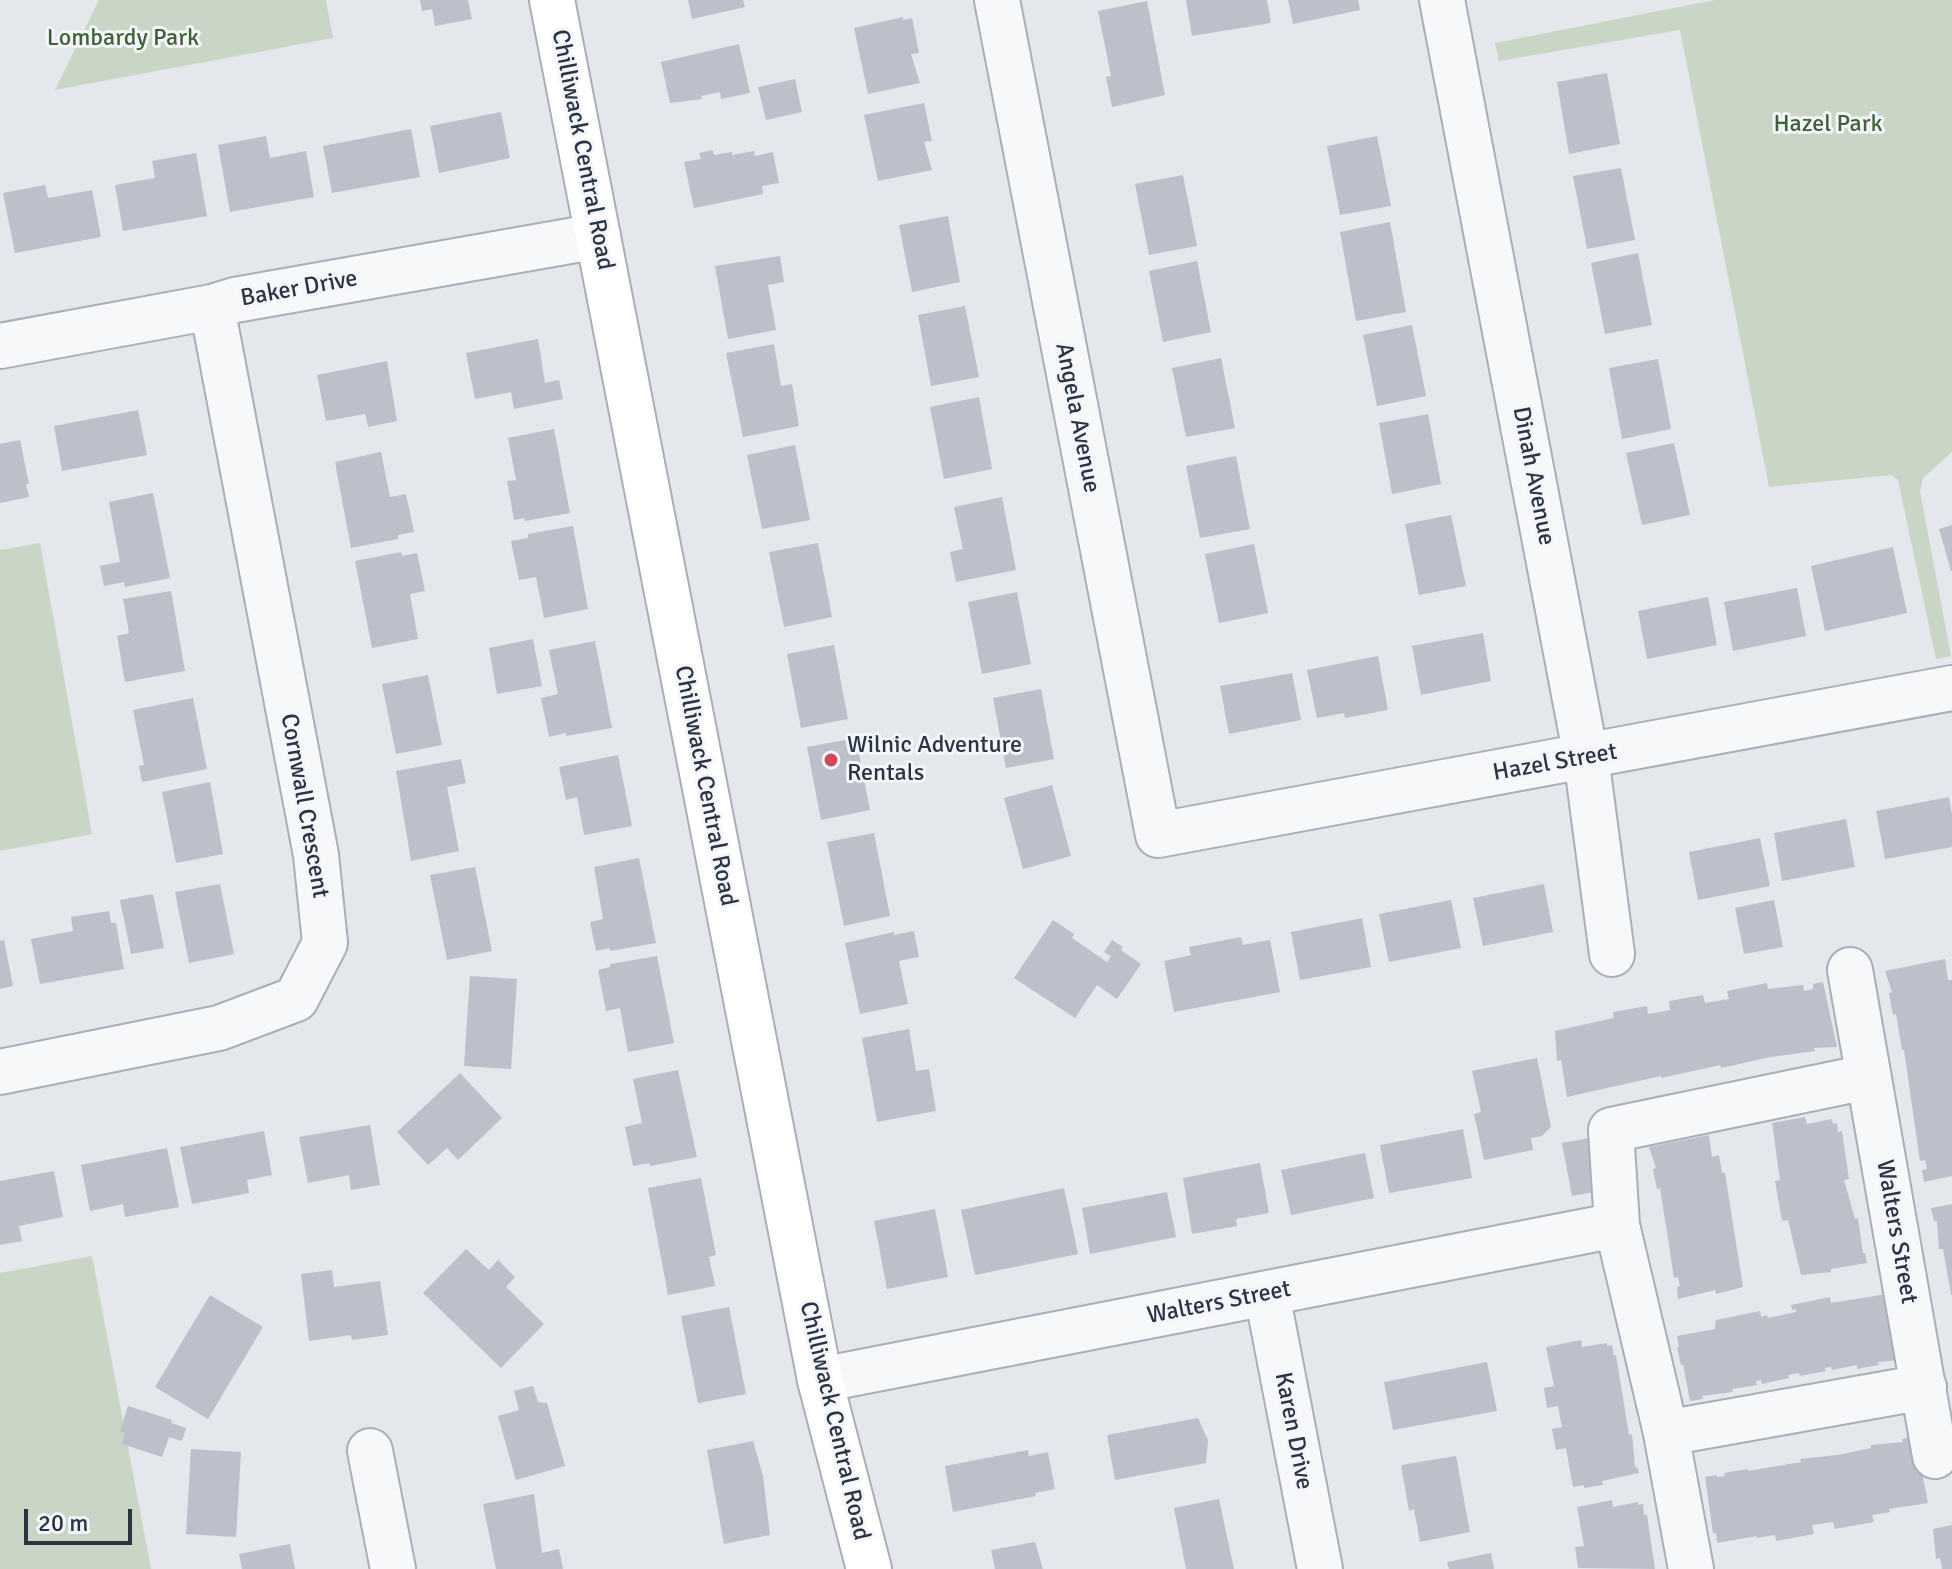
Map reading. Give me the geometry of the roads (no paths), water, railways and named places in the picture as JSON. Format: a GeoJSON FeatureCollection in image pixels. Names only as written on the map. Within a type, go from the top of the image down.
{"type":"FeatureCollection","features":[{"type":"Feature","properties":{"kind":"street","name":"Chilliwack Central Road"},"geometry":{"type":"LineString","coordinates":[[552,0],[820,1380],[869,1569]]}},
{"type":"Feature","properties":{"kind":"street","name":"Angela Avenue"},"geometry":{"type":"LineString","coordinates":[[997,0],[1158,835]]}},
{"type":"Feature","properties":{"kind":"street","name":"Dinah Avenue"},"geometry":{"type":"LineString","coordinates":[[1442,0],[1586,757],[1612,954]]}},
{"type":"Feature","properties":{"kind":"street","name":"Baker Drive"},"geometry":{"type":"LineString","coordinates":[[0,346],[212,307],[250,297],[598,236]]}},
{"type":"Feature","properties":{"kind":"street","name":"Cornwall Crescent"},"geometry":{"type":"LineString","coordinates":[[0,1072],[219,1028],[296,999],[325,943],[316,855],[212,307]]}},
{"type":"Feature","properties":{"kind":"street","name":"Hazel Street"},"geometry":{"type":"LineString","coordinates":[[1158,835],[1952,688]]}},
{"type":"Feature","properties":{"kind":"street","name":"Walters Street"},"geometry":{"type":"LineString","coordinates":[[1850,970],[1935,1456]]}},
{"type":"Feature","properties":{"kind":"street"},"geometry":{"type":"LineString","coordinates":[[1691,1569],[1666,1433],[1617,1225],[1611,1130],[1867,1077]]}},
{"type":"Feature","properties":{"kind":"street","name":"Walters Street"},"geometry":{"type":"LineString","coordinates":[[820,1380],[1617,1225]]}},
{"type":"Feature","properties":{"kind":"street","name":"Karen Drive"},"geometry":{"type":"LineString","coordinates":[[1267,1294],[1320,1569]]}},
{"type":"Feature","properties":{"kind":"street"},"geometry":{"type":"LineString","coordinates":[[1666,1433],[1924,1387]]}},
{"type":"Feature","properties":{"kind":"street"},"geometry":{"type":"LineString","coordinates":[[370,1451],[393,1569]]}},
{"type":"Feature","properties":{"kind":"place","name":"Wilnic Adventure Rentals"},"geometry":{"type":"Point","coordinates":[831,760]}},
{"type":"Feature","properties":{"kind":"park label","name":"Lombardy Park"},"geometry":{"type":"Point","coordinates":[123,39]}},
{"type":"Feature","properties":{"kind":"park label","name":"Hazel Park"},"geometry":{"type":"Point","coordinates":[1828,125]}}]}
